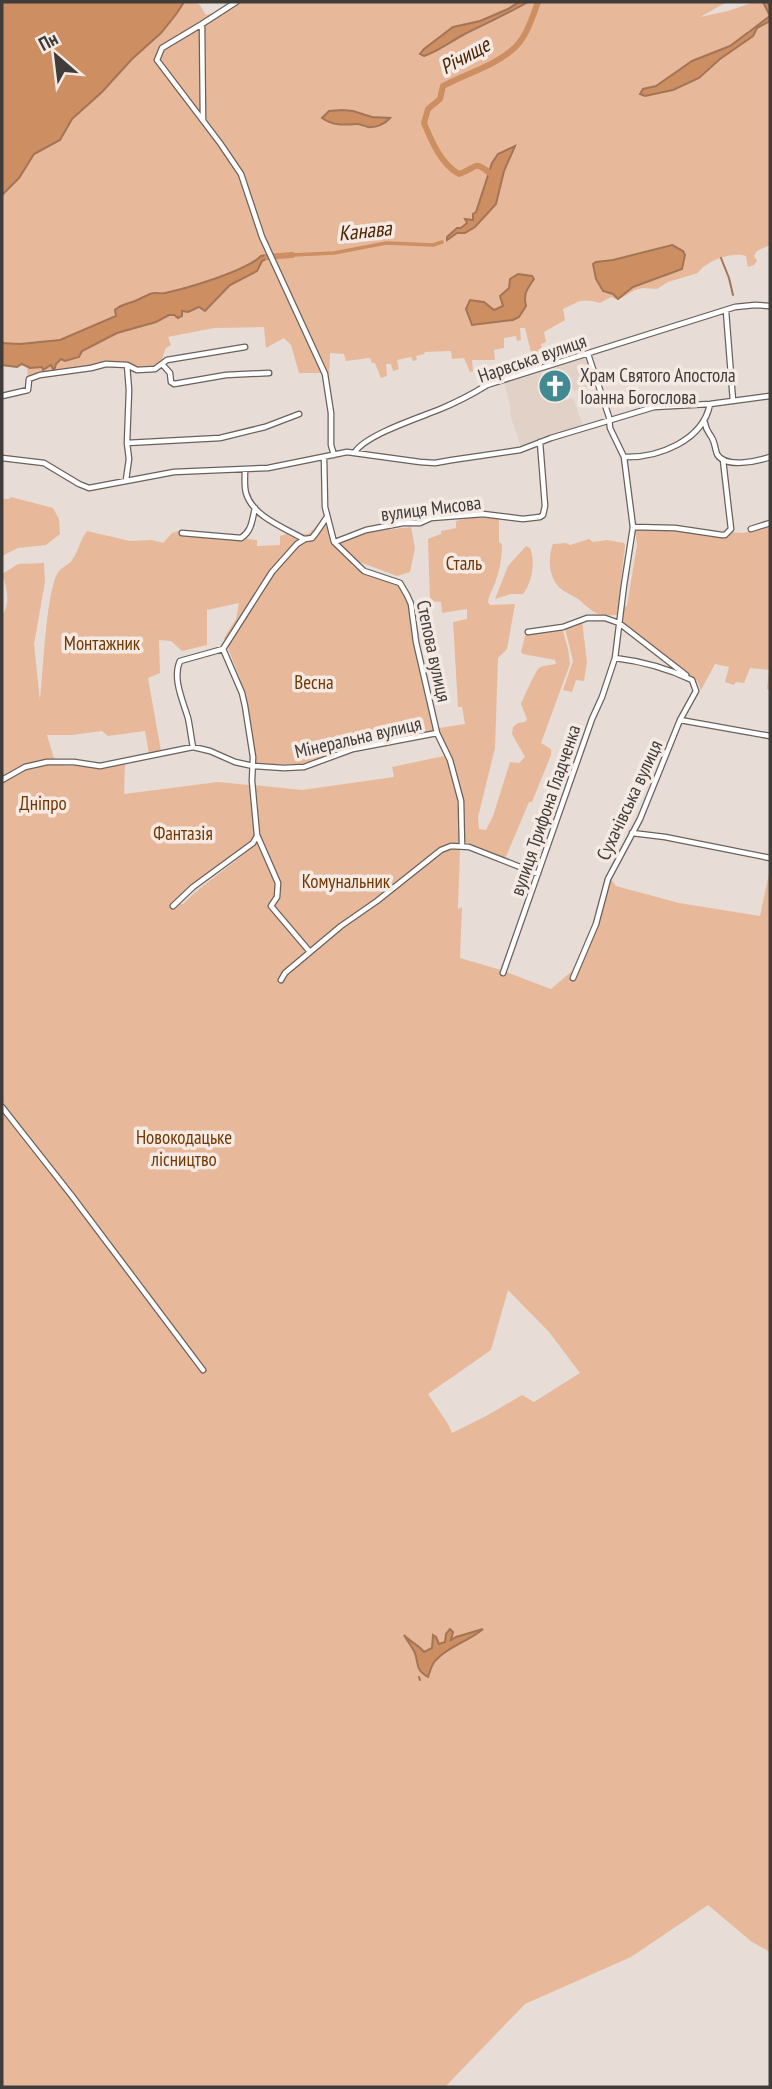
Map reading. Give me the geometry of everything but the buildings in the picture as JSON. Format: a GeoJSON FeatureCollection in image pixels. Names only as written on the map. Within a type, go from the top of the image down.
{"type":"FeatureCollection","features":[{"type":"Feature","properties":{"kind":"street"},"geometry":{"type":"LineString","coordinates":[[236,2],[162,48],[157,60],[241,174],[270,254],[325,374],[334,455]]}},
{"type":"Feature","properties":{"kind":"street"},"geometry":{"type":"LineString","coordinates":[[202,24],[203,121]]}},
{"type":"Feature","properties":{"kind":"street","name":"Нарвська вулиця"},"geometry":{"type":"LineString","coordinates":[[355,452],[360,445],[487,386],[657,330],[744,306],[770,306]]}},
{"type":"Feature","properties":{"kind":"street"},"geometry":{"type":"LineString","coordinates":[[726,311],[733,401]]}},
{"type":"Feature","properties":{"kind":"street"},"geometry":{"type":"LineString","coordinates":[[2,396],[29,390],[29,379],[32,377],[106,364],[127,365],[137,370],[155,369],[167,360],[245,347]]}},
{"type":"Feature","properties":{"kind":"street","name":"вулиця Трифона Гладченка"},"geometry":{"type":"LineString","coordinates":[[503,973],[615,658],[633,527],[624,457],[610,428],[588,354]]}},
{"type":"Feature","properties":{"kind":"street"},"geometry":{"type":"LineString","coordinates":[[162,364],[170,373],[171,382],[174,384],[226,375],[269,373]]}},
{"type":"Feature","properties":{"kind":"street"},"geometry":{"type":"LineString","coordinates":[[126,480],[129,459],[127,365]]}},
{"type":"Feature","properties":{"kind":"street"},"geometry":{"type":"LineString","coordinates":[[2,458],[44,463],[89,488],[174,472],[245,470],[355,452],[435,463],[520,450],[654,407],[710,404],[770,396]]}},
{"type":"Feature","properties":{"kind":"street"},"geometry":{"type":"LineString","coordinates":[[633,527],[675,528],[725,535],[731,529],[723,460],[706,429],[710,404]]}},
{"type":"Feature","properties":{"kind":"street"},"geometry":{"type":"LineString","coordinates":[[127,443],[220,438],[265,428],[299,414]]}},
{"type":"Feature","properties":{"kind":"street"},"geometry":{"type":"LineString","coordinates":[[624,457],[667,450],[705,422]]}},
{"type":"Feature","properties":{"kind":"street","name":"вулиця Мисова"},"geometry":{"type":"LineString","coordinates":[[334,542],[366,530],[403,523],[420,523],[431,518],[484,514],[523,519],[540,517],[545,506],[540,442]]}},
{"type":"Feature","properties":{"kind":"street"},"geometry":{"type":"LineString","coordinates":[[324,457],[327,517],[334,542]]}},
{"type":"Feature","properties":{"kind":"street"},"geometry":{"type":"LineString","coordinates":[[723,460],[744,463],[770,457]]}},
{"type":"Feature","properties":{"kind":"street"},"geometry":{"type":"LineString","coordinates":[[245,470],[246,493],[256,508],[271,520],[305,539]]}},
{"type":"Feature","properties":{"kind":"street"},"geometry":{"type":"LineString","coordinates":[[182,533],[241,538],[248,533],[256,508]]}},
{"type":"Feature","properties":{"kind":"street"},"geometry":{"type":"LineString","coordinates":[[2,780],[25,767],[47,762],[100,766],[193,747],[181,699],[177,668],[180,661],[223,649],[266,580],[290,552],[305,539],[312,538],[327,517]]}},
{"type":"Feature","properties":{"kind":"street"},"geometry":{"type":"LineString","coordinates":[[751,529],[770,523]]}},
{"type":"Feature","properties":{"kind":"street","name":"Степова вулиця"},"geometry":{"type":"LineString","coordinates":[[334,542],[364,571],[392,579],[403,586],[411,604],[416,642],[437,733],[450,760],[461,801],[462,846]]}},
{"type":"Feature","properties":{"kind":"street"},"geometry":{"type":"LineString","coordinates":[[528,632],[562,627],[587,618],[605,618],[619,623],[692,680],[696,691],[680,720],[770,736]]}},
{"type":"Feature","properties":{"kind":"street"},"geometry":{"type":"LineString","coordinates":[[223,649],[242,693],[253,766],[257,835],[278,883],[277,897],[271,907],[310,952]]}},
{"type":"Feature","properties":{"kind":"street"},"geometry":{"type":"LineString","coordinates":[[615,658],[692,680]]}},
{"type":"Feature","properties":{"kind":"street","name":"Сухачівська вулиця"},"geometry":{"type":"LineString","coordinates":[[573,978],[596,924],[608,879],[645,806],[680,720]]}},
{"type":"Feature","properties":{"kind":"street","name":"Мінеральна вулиця"},"geometry":{"type":"LineString","coordinates":[[193,747],[235,762],[284,768],[304,766],[353,749],[437,733]]}},
{"type":"Feature","properties":{"kind":"street"},"geometry":{"type":"LineString","coordinates":[[632,833],[728,848],[770,858]]}},
{"type":"Feature","properties":{"kind":"street"},"geometry":{"type":"LineString","coordinates":[[173,906],[193,887],[253,843],[257,835]]}},
{"type":"Feature","properties":{"kind":"street"},"geometry":{"type":"LineString","coordinates":[[281,980],[285,973],[341,926],[451,845],[462,846],[538,874]]}},
{"type":"Feature","properties":{"kind":"street"},"geometry":{"type":"LineString","coordinates":[[2,1107],[203,1370]]}},
{"type":"Feature","properties":{"kind":"shaded area"},"geometry":{"type":"Polygon","coordinates":[[[2,2],[184,2],[161,33],[72,119],[60,140],[34,154],[19,178],[2,195],[2,2]]]}},
{"type":"Feature","properties":{"kind":"shaded area"},"geometry":{"type":"Polygon","coordinates":[[[519,2],[528,2],[435,52],[424,56],[420,54],[453,27],[480,21],[519,2]]]}},
{"type":"Feature","properties":{"kind":"shaded area"},"geometry":{"type":"Polygon","coordinates":[[[763,2],[767,2],[770,7],[770,16],[763,2]]]}},
{"type":"Feature","properties":{"kind":"shaded area"},"geometry":{"type":"Polygon","coordinates":[[[770,16],[770,21],[757,28],[753,36],[720,59],[699,78],[673,90],[645,96],[640,94],[643,89],[656,86],[692,61],[730,46],[770,16]]]}},
{"type":"Feature","properties":{"kind":"shaded area"},"geometry":{"type":"Polygon","coordinates":[[[342,110],[390,118],[380,125],[368,127],[358,124],[334,124],[322,118],[329,111],[342,110]]]}},
{"type":"Feature","properties":{"kind":"shaded area"},"geometry":{"type":"Polygon","coordinates":[[[515,146],[504,171],[496,204],[475,227],[465,233],[457,233],[447,240],[457,228],[467,223],[465,219],[473,220],[492,163],[498,154],[515,146]]]}},
{"type":"Feature","properties":{"kind":"shaded area"},"geometry":{"type":"Polygon","coordinates":[[[672,245],[685,255],[682,269],[633,287],[618,299],[603,291],[596,279],[593,264],[596,262],[672,245]]]}},
{"type":"Feature","properties":{"kind":"shaded area"},"geometry":{"type":"Polygon","coordinates":[[[267,255],[268,258],[262,261],[257,271],[230,285],[205,311],[199,307],[188,312],[182,311],[182,316],[178,318],[169,315],[156,322],[117,333],[82,351],[79,357],[65,361],[61,359],[54,371],[51,365],[43,370],[42,367],[30,368],[22,364],[17,367],[2,365],[2,343],[60,340],[116,316],[115,310],[122,305],[152,293],[165,293],[216,278],[267,255]]]}},
{"type":"Feature","properties":{"kind":"shaded area"},"geometry":{"type":"Polygon","coordinates":[[[518,274],[532,276],[534,279],[526,292],[526,306],[519,317],[472,325],[466,309],[470,300],[484,302],[494,310],[503,306],[500,296],[509,288],[510,279],[518,274]]]}},
{"type":"Feature","properties":{"kind":"shaded area"},"geometry":{"type":"Polygon","coordinates":[[[582,358],[588,361],[595,384],[564,392],[556,367],[582,358]]]}},
{"type":"Feature","properties":{"kind":"shaded area"},"geometry":{"type":"Polygon","coordinates":[[[541,372],[548,396],[562,392],[565,400],[573,398],[583,426],[542,437],[521,447],[511,418],[504,383],[541,372]]]}},
{"type":"Feature","properties":{"kind":"shaded area"},"geometry":{"type":"Polygon","coordinates":[[[450,1629],[453,1632],[451,1640],[483,1629],[440,1656],[428,1677],[419,1668],[416,1655],[404,1635],[424,1652],[432,1648],[433,1635],[439,1644],[445,1642],[450,1629]]]}},
{"type":"Feature","properties":{"kind":"green space"},"geometry":{"type":"Polygon","coordinates":[[[184,2],[199,4],[206,15],[230,9],[238,2],[519,2],[480,21],[453,27],[424,49],[442,49],[528,2],[727,2],[700,17],[763,2],[770,16],[746,32],[753,36],[757,28],[770,21],[770,245],[757,251],[754,256],[757,261],[748,267],[746,256],[727,256],[713,261],[698,273],[668,282],[657,289],[643,288],[618,300],[611,297],[600,303],[577,302],[563,309],[565,320],[544,332],[546,342],[541,344],[543,352],[532,356],[525,328],[520,328],[521,340],[517,341],[516,336],[504,338],[504,348],[494,350],[495,360],[472,360],[473,371],[470,372],[464,358],[452,359],[451,351],[425,352],[416,356],[417,360],[413,361],[411,357],[397,360],[399,369],[393,371],[391,364],[386,364],[387,376],[381,378],[370,358],[346,361],[344,354],[330,353],[329,379],[324,373],[299,373],[291,345],[284,338],[266,348],[264,327],[214,328],[168,337],[171,345],[166,348],[160,364],[152,368],[136,367],[127,362],[113,362],[28,380],[27,366],[56,365],[61,359],[65,361],[117,333],[169,315],[180,317],[182,311],[209,308],[230,285],[261,264],[262,261],[258,257],[243,267],[216,278],[168,292],[150,294],[117,307],[116,316],[60,340],[2,343],[2,195],[19,178],[34,154],[60,140],[72,119],[161,33],[184,2]],[[680,68],[656,86],[644,89],[645,96],[673,90],[697,78],[680,68]],[[672,245],[596,262],[594,264],[598,283],[602,289],[621,297],[633,287],[682,269],[685,255],[672,245]]]}},
{"type":"Feature","properties":{"kind":"green space"},"geometry":{"type":"Polygon","coordinates":[[[11,497],[53,508],[59,519],[60,534],[46,545],[18,548],[2,556],[2,499],[11,497]]]}},
{"type":"Feature","properties":{"kind":"green space","name":"Сталь"},"geometry":{"type":"Polygon","coordinates":[[[473,517],[499,519],[501,558],[488,602],[490,605],[515,604],[507,649],[498,658],[495,748],[478,817],[479,829],[486,830],[493,816],[510,762],[519,763],[525,757],[512,734],[513,727],[527,719],[521,704],[527,691],[539,668],[556,664],[555,660],[523,654],[521,652],[525,636],[528,633],[562,628],[570,664],[541,743],[551,749],[551,755],[505,859],[465,842],[463,810],[457,780],[439,728],[465,724],[462,707],[458,707],[453,622],[467,619],[467,609],[442,613],[441,602],[430,601],[428,539],[441,534],[441,531],[456,528],[456,521],[473,517]]]}},
{"type":"Feature","properties":{"kind":"green space"},"geometry":{"type":"Polygon","coordinates":[[[320,523],[328,523],[334,544],[370,532],[411,527],[415,548],[410,572],[397,576],[357,561],[351,565],[371,576],[390,580],[402,587],[409,604],[424,689],[435,732],[300,764],[255,764],[240,679],[224,638],[236,619],[239,603],[207,610],[207,645],[182,651],[171,641],[159,640],[160,673],[148,678],[161,751],[149,754],[145,731],[108,736],[102,731],[47,735],[56,765],[101,769],[125,764],[124,794],[218,782],[249,785],[255,811],[255,838],[198,880],[176,903],[183,904],[261,837],[254,785],[302,790],[394,777],[392,767],[444,756],[456,790],[460,830],[460,958],[551,989],[572,971],[595,923],[610,878],[616,886],[679,903],[760,916],[770,869],[770,1952],[752,1942],[708,1905],[631,1957],[525,2004],[445,2087],[2,2087],[2,616],[7,590],[2,574],[18,564],[44,563],[45,582],[34,644],[40,701],[48,613],[55,580],[59,571],[74,557],[87,531],[130,541],[152,540],[163,543],[172,533],[178,531],[246,536],[248,539],[257,540],[257,546],[280,545],[280,536],[289,533],[308,534],[320,523]],[[508,1290],[491,1350],[428,1394],[452,1433],[522,1395],[534,1402],[580,1373],[549,1332],[508,1290]]]}},
{"type":"Feature","properties":{"kind":"green space"},"geometry":{"type":"Polygon","coordinates":[[[770,525],[770,690],[767,689],[769,670],[750,668],[744,683],[736,682],[734,685],[725,682],[729,667],[715,664],[701,690],[697,681],[620,619],[622,606],[627,606],[637,545],[635,528],[744,533],[770,525]]]}},
{"type":"Feature","properties":{"kind":"green space"},"geometry":{"type":"Polygon","coordinates":[[[589,539],[593,542],[607,540],[625,545],[617,615],[595,613],[561,589],[551,572],[550,555],[553,544],[570,545],[589,539]]]}},
{"type":"Feature","properties":{"kind":"green space"},"geometry":{"type":"Polygon","coordinates":[[[526,546],[530,548],[533,566],[526,589],[523,594],[511,594],[495,599],[508,566],[526,546]]]}},
{"type":"Feature","properties":{"kind":"green space"},"geometry":{"type":"Polygon","coordinates":[[[582,621],[587,662],[584,681],[576,680],[572,692],[563,690],[573,661],[565,628],[582,621]]]}},
{"type":"Feature","properties":{"kind":"waterway","name":"Річище"},"geometry":{"type":"LineString","coordinates":[[492,179],[493,176],[478,166],[459,174],[453,170],[438,152],[424,123],[428,109],[440,99],[443,86],[496,61],[517,45],[528,28],[538,2]]}},
{"type":"Feature","properties":{"kind":"waterway","name":"Канава"},"geometry":{"type":"LineString","coordinates":[[292,255],[334,253],[386,243],[433,245],[442,242]]}},
{"type":"Feature","properties":{"kind":"waterway","name":"Річище"},"geometry":{"type":"LineString","coordinates":[[267,257],[292,255]]}},
{"type":"Feature","properties":{"kind":"waterway"},"geometry":{"type":"LineString","coordinates":[[721,258],[733,295]]}},
{"type":"Feature","properties":{"kind":"place","name":"Храм Святого Апостола Іоанна Богослова"},"geometry":{"type":"Point","coordinates":[555,386]}},
{"type":"Feature","properties":{"kind":"park label","name":"Монтажник"},"geometry":{"type":"Point","coordinates":[102,643]}},
{"type":"Feature","properties":{"kind":"park label","name":"Весна"},"geometry":{"type":"Point","coordinates":[314,682]}},
{"type":"Feature","properties":{"kind":"park label","name":"Дніпро"},"geometry":{"type":"Point","coordinates":[43,803]}},
{"type":"Feature","properties":{"kind":"park label","name":"Фантазія"},"geometry":{"type":"Point","coordinates":[183,833]}},
{"type":"Feature","properties":{"kind":"park label","name":"Комунальник"},"geometry":{"type":"Point","coordinates":[346,881]}},
{"type":"Feature","properties":{"kind":"park label","name":"Новокодацьке лісництво"},"geometry":{"type":"Point","coordinates":[184,1148]}}]}
